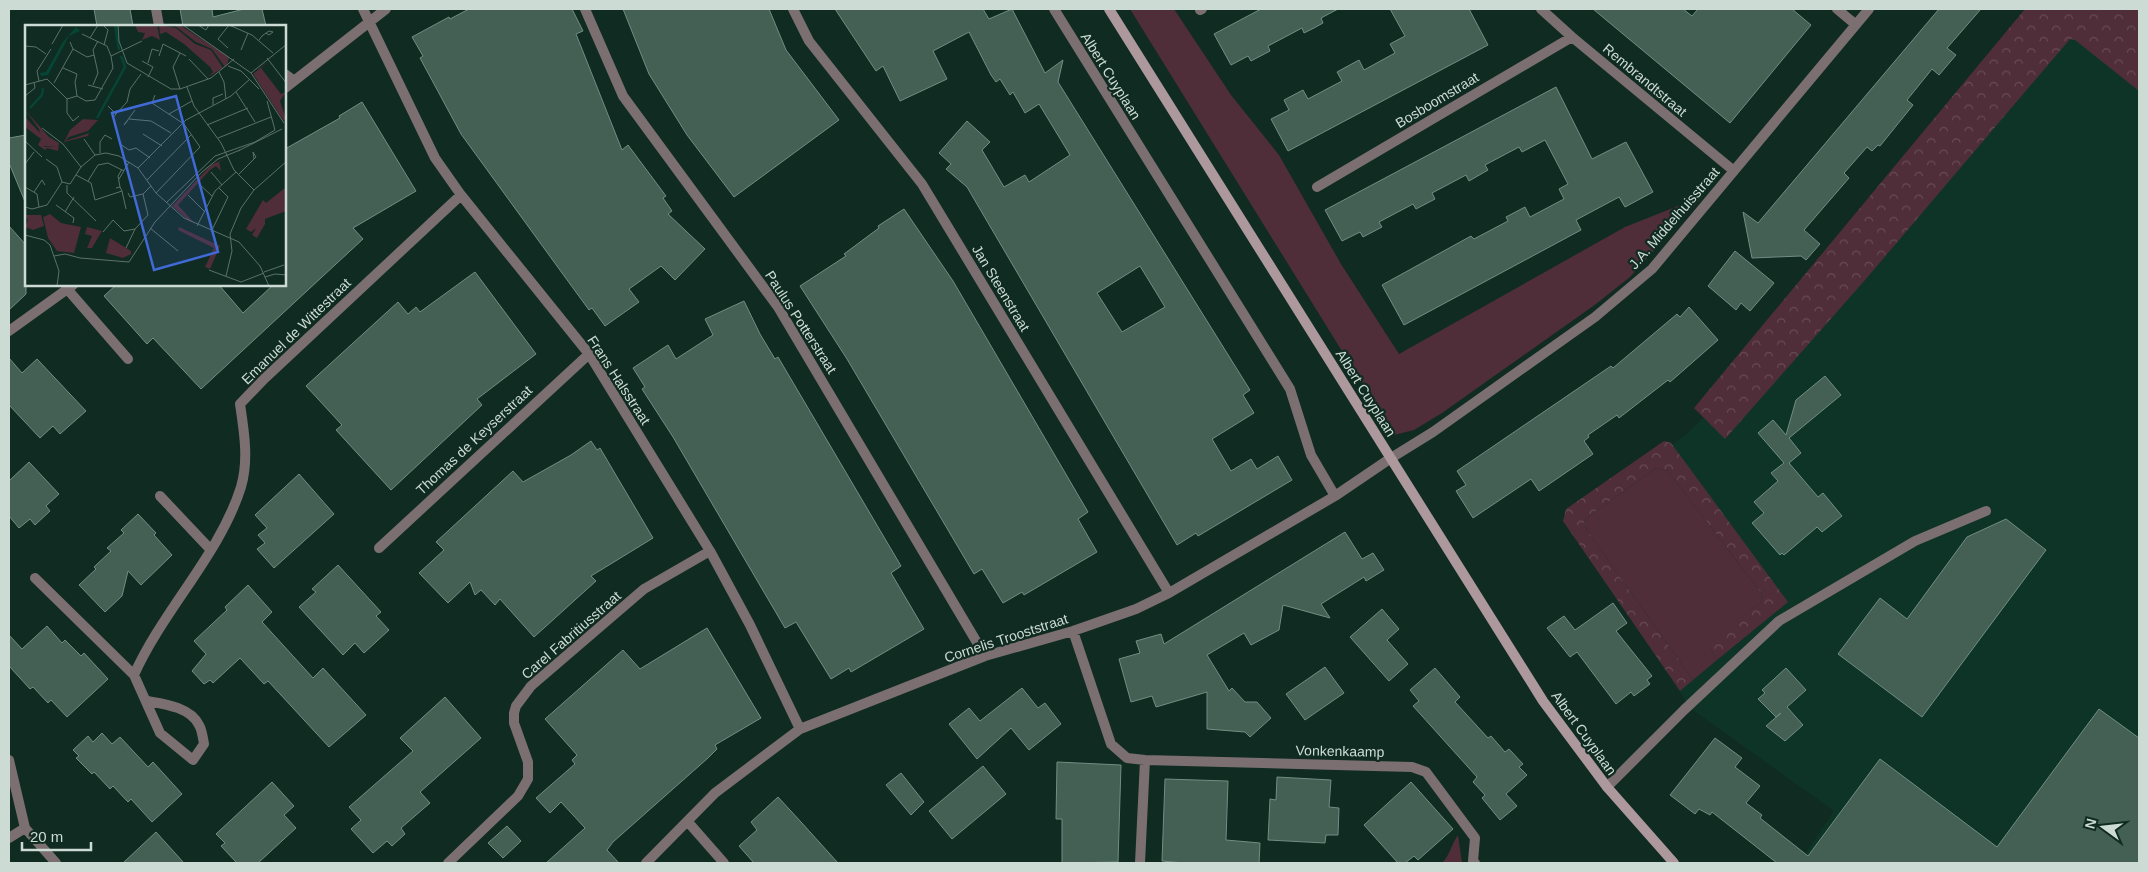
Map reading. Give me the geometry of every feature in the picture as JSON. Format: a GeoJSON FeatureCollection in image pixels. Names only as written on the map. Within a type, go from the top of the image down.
{"type":"FeatureCollection","features":[{"type":"Feature","properties":{"kind":"street"},"geometry":{"type":"LineString","coordinates":[[156,9],[159,25]]}},
{"type":"Feature","properties":{"kind":"street","name":"Frans Halsstraat"},"geometry":{"type":"LineString","coordinates":[[364,9],[435,158],[462,195],[589,354],[710,551],[750,625],[800,729]]}},
{"type":"Feature","properties":{"kind":"street"},"geometry":{"type":"LineString","coordinates":[[289,77],[386,9]]}},
{"type":"Feature","properties":{"kind":"street","name":"Paulus Potterstraat"},"geometry":{"type":"LineString","coordinates":[[585,9],[623,96],[778,306],[985,656]]}},
{"type":"Feature","properties":{"kind":"street","name":"Jan Steenstraat"},"geometry":{"type":"LineString","coordinates":[[793,9],[809,41],[922,184],[1169,593]]}},
{"type":"Feature","properties":{"kind":"street","name":"Albert Cuyplaan"},"geometry":{"type":"LineString","coordinates":[[1054,9],[1290,389],[1311,454],[1335,496]]}},
{"type":"Feature","properties":{"kind":"street","name":"Albert Cuyplaan"},"geometry":{"type":"LineString","coordinates":[[1109,9],[1543,701],[1607,787],[1674,863]]}},
{"type":"Feature","properties":{"kind":"street","name":"Rembrandtstraat"},"geometry":{"type":"LineString","coordinates":[[1541,9],[1572,37],[1734,171]]}},
{"type":"Feature","properties":{"kind":"street"},"geometry":{"type":"LineString","coordinates":[[1837,9],[1855,24]]}},
{"type":"Feature","properties":{"kind":"street","name":"J.A. Middelhuisstraat"},"geometry":{"type":"LineString","coordinates":[[1391,458],[1433,432],[1595,317],[1652,269],[1869,9]]}},
{"type":"Feature","properties":{"kind":"street","name":"Bosboomstraat"},"geometry":{"type":"LineString","coordinates":[[1317,187],[1572,37]]}},
{"type":"Feature","properties":{"kind":"street","name":"Emanuel de Wittestraat"},"geometry":{"type":"LineString","coordinates":[[134,675],[146,648],[227,521],[241,486],[246,448],[240,404],[264,379],[462,195]]}},
{"type":"Feature","properties":{"kind":"street"},"geometry":{"type":"LineString","coordinates":[[9,330],[71,288],[128,359]]}},
{"type":"Feature","properties":{"kind":"street","name":"Thomas de Keyserstraat"},"geometry":{"type":"LineString","coordinates":[[379,548],[589,354]]}},
{"type":"Feature","properties":{"kind":"street","name":"Cornelis Trooststraat"},"geometry":{"type":"LineString","coordinates":[[646,863],[715,793],[800,729],[985,656],[1073,631],[1136,609],[1169,593],[1335,496],[1391,458]]}},
{"type":"Feature","properties":{"kind":"street"},"geometry":{"type":"LineString","coordinates":[[160,496],[210,550]]}},
{"type":"Feature","properties":{"kind":"street","name":"Albert Cuyplaan"},"geometry":{"type":"LineString","coordinates":[[1607,787],[1684,710],[1779,622],[1915,541],[1986,511]]}},
{"type":"Feature","properties":{"kind":"street","name":"Carel Fabritiusstraat"},"geometry":{"type":"LineString","coordinates":[[448,863],[518,796],[528,779],[528,762],[514,723],[514,714],[516,706],[531,686],[644,590],[710,551]]}},
{"type":"Feature","properties":{"kind":"street"},"geometry":{"type":"LineString","coordinates":[[35,578],[134,675],[160,732],[193,760],[204,744],[199,724],[189,714],[168,704],[146,701]]}},
{"type":"Feature","properties":{"kind":"street","name":"Vonkenkaamp"},"geometry":{"type":"LineString","coordinates":[[1073,631],[1111,744],[1127,758],[1412,767],[1426,772],[1475,838],[1473,861],[1475,863]]}},
{"type":"Feature","properties":{"kind":"street"},"geometry":{"type":"LineString","coordinates":[[9,760],[25,828],[56,863]]}},
{"type":"Feature","properties":{"kind":"street"},"geometry":{"type":"LineString","coordinates":[[1140,863],[1145,760]]}},
{"type":"Feature","properties":{"kind":"street"},"geometry":{"type":"LineString","coordinates":[[688,822],[724,863]]}},
{"type":"Feature","properties":{"kind":"street"},"geometry":{"type":"LineString","coordinates":[[9,838],[25,828]]}},
{"type":"Feature","properties":{"kind":"shaded area"},"geometry":{"type":"Polygon","coordinates":[[[2057,9],[2139,26],[2139,863],[1799,863],[1834,811],[1690,708],[1571,519],[1688,433],[1838,282],[2057,9]]]}},
{"type":"Feature","properties":{"kind":"green space"},"geometry":{"type":"Polygon","coordinates":[[[1130,9],[1174,9],[1231,95],[1279,155],[1341,264],[1399,354],[1625,227],[1703,196],[1630,277],[1596,304],[1442,413],[1414,430],[1394,435],[1130,9]]]}},
{"type":"Feature","properties":{"kind":"green space"},"geometry":{"type":"Polygon","coordinates":[[[2025,9],[2139,9],[2139,91],[2075,40],[2070,39],[1865,280],[1725,439],[1694,408],[2025,9]]]}},
{"type":"Feature","properties":{"kind":"green space"},"geometry":{"type":"Polygon","coordinates":[[[1664,441],[1671,443],[1788,602],[1717,660],[1710,647],[1712,641],[1761,602],[1762,594],[1668,471],[1656,468],[1585,519],[1584,524],[1591,536],[1693,680],[1680,691],[1563,521],[1566,509],[1664,441]]]}},
{"type":"Feature","properties":{"kind":"green space"},"geometry":{"type":"Polygon","coordinates":[[[1656,468],[1668,471],[1762,594],[1761,602],[1713,641],[1710,647],[1717,660],[1693,680],[1584,524],[1585,519],[1656,468]]]}},
{"type":"Feature","properties":{"kind":"green space"},"geometry":{"type":"Polygon","coordinates":[[[1458,835],[1462,863],[1442,863],[1447,857],[1458,835]]]}},
{"type":"Feature","properties":{"kind":"building"},"geometry":{"type":"Polygon","coordinates":[[[94,9],[130,9],[133,25],[97,25],[94,9]]]}},
{"type":"Feature","properties":{"kind":"building"},"geometry":{"type":"Polygon","coordinates":[[[180,9],[212,9],[213,17],[244,9],[262,9],[266,25],[183,25],[180,9]]]}},
{"type":"Feature","properties":{"kind":"building"},"geometry":{"type":"Polygon","coordinates":[[[469,9],[572,9],[583,31],[576,34],[622,150],[628,145],[666,196],[663,198],[672,211],[668,214],[705,249],[675,280],[661,266],[629,289],[639,302],[605,326],[592,308],[589,310],[461,134],[420,58],[423,56],[412,37],[449,17],[450,19],[469,9]]]}},
{"type":"Feature","properties":{"kind":"building"},"geometry":{"type":"Polygon","coordinates":[[[623,9],[769,9],[786,50],[839,120],[734,197],[687,135],[649,74],[623,9]]]}},
{"type":"Feature","properties":{"kind":"building"},"geometry":{"type":"Polygon","coordinates":[[[835,9],[983,9],[989,19],[1012,9],[1045,73],[1063,60],[1058,82],[1250,390],[1243,395],[1254,413],[1212,439],[1231,471],[1251,459],[1257,469],[1278,456],[1292,480],[1198,536],[1196,533],[1177,545],[967,187],[946,169],[951,164],[939,153],[967,121],[990,142],[982,150],[1004,187],[1025,175],[1029,182],[1070,155],[1039,104],[1025,113],[1013,92],[1010,95],[1000,79],[996,82],[991,75],[969,32],[933,51],[947,79],[900,101],[883,66],[876,71],[835,9]],[[1140,266],[1097,293],[1122,332],[1165,307],[1140,266]]]}},
{"type":"Feature","properties":{"kind":"building"},"geometry":{"type":"Polygon","coordinates":[[[1261,9],[1338,9],[1321,18],[1323,23],[1304,33],[1302,28],[1268,46],[1270,51],[1251,61],[1248,56],[1231,65],[1214,34],[1261,9]]]}},
{"type":"Feature","properties":{"kind":"building"},"geometry":{"type":"Polygon","coordinates":[[[1390,9],[1469,9],[1488,45],[1288,151],[1271,119],[1289,110],[1284,100],[1303,90],[1308,99],[1342,81],[1337,72],[1359,60],[1364,70],[1395,53],[1390,44],[1405,36],[1390,9]]]}},
{"type":"Feature","properties":{"kind":"building"},"geometry":{"type":"Polygon","coordinates":[[[1593,9],[1683,9],[1692,16],[1698,9],[1792,9],[1811,25],[1730,123],[1593,9]]]}},
{"type":"Feature","properties":{"kind":"building"},"geometry":{"type":"Polygon","coordinates":[[[1939,9],[1981,9],[1947,48],[1956,55],[1939,75],[1932,69],[1907,100],[1913,105],[1880,146],[1878,145],[1872,151],[1867,147],[1844,173],[1849,178],[1804,230],[1820,244],[1806,260],[1801,256],[1752,258],[1743,212],[1758,223],[1939,9]]]}},
{"type":"Feature","properties":{"kind":"building"},"geometry":{"type":"Polygon","coordinates":[[[1556,87],[1592,159],[1626,142],[1653,192],[1625,207],[1619,197],[1576,220],[1581,230],[1404,325],[1382,285],[1471,236],[1474,239],[1508,221],[1506,217],[1525,207],[1530,217],[1564,199],[1559,189],[1568,184],[1545,140],[1522,152],[1519,147],[1485,165],[1488,170],[1469,181],[1466,175],[1432,193],[1435,199],[1416,209],[1413,204],[1379,222],[1382,227],[1363,237],[1360,232],[1342,241],[1325,210],[1556,87]]]}},
{"type":"Feature","properties":{"kind":"building"},"geometry":{"type":"Polygon","coordinates":[[[362,102],[416,191],[353,228],[363,239],[201,389],[153,338],[147,344],[104,296],[115,286],[220,286],[243,313],[272,286],[286,286],[286,148],[340,118],[339,116],[362,102]]]}},
{"type":"Feature","properties":{"kind":"building"},"geometry":{"type":"Polygon","coordinates":[[[25,135],[25,202],[9,163],[9,138],[25,135]]]}},
{"type":"Feature","properties":{"kind":"building"},"geometry":{"type":"Polygon","coordinates":[[[904,209],[953,281],[1088,512],[1078,519],[1097,552],[1024,595],[1022,592],[1003,603],[982,569],[974,574],[847,359],[800,286],[846,256],[844,254],[879,228],[878,226],[904,209]]]}},
{"type":"Feature","properties":{"kind":"building"},"geometry":{"type":"Polygon","coordinates":[[[9,226],[25,244],[26,294],[9,310],[9,226]]]}},
{"type":"Feature","properties":{"kind":"building"},"geometry":{"type":"Polygon","coordinates":[[[1735,251],[1774,283],[1750,311],[1741,303],[1736,310],[1708,286],[1735,251]]]}},
{"type":"Feature","properties":{"kind":"building"},"geometry":{"type":"Polygon","coordinates":[[[475,272],[536,354],[477,399],[482,405],[391,490],[336,430],[342,425],[306,386],[398,302],[408,314],[416,307],[420,312],[475,272]]]}},
{"type":"Feature","properties":{"kind":"building"},"geometry":{"type":"Polygon","coordinates":[[[744,301],[760,334],[775,359],[778,357],[901,566],[891,573],[924,629],[851,672],[849,668],[831,679],[796,622],[785,628],[673,437],[642,389],[645,387],[633,368],[668,345],[676,359],[713,335],[705,319],[744,301]]]}},
{"type":"Feature","properties":{"kind":"building"},"geometry":{"type":"Polygon","coordinates":[[[1689,307],[1718,340],[1670,382],[1668,380],[1619,418],[1617,415],[1588,435],[1589,437],[1584,441],[1593,454],[1539,491],[1531,479],[1473,518],[1456,491],[1466,485],[1457,471],[1611,366],[1613,368],[1677,314],[1680,317],[1689,307]]]}},
{"type":"Feature","properties":{"kind":"building"},"geometry":{"type":"Polygon","coordinates":[[[9,358],[22,373],[37,359],[86,411],[60,434],[53,426],[40,438],[9,405],[9,358]]]}},
{"type":"Feature","properties":{"kind":"building"},"geometry":{"type":"Polygon","coordinates":[[[1825,376],[1841,395],[1789,438],[1801,453],[1789,463],[1818,497],[1823,493],[1842,516],[1822,532],[1817,527],[1784,555],[1782,553],[1780,555],[1752,523],[1764,513],[1754,502],[1778,481],[1771,473],[1784,463],[1758,433],[1773,420],[1786,435],[1796,400],[1825,376]]]}},
{"type":"Feature","properties":{"kind":"building"},"geometry":{"type":"Polygon","coordinates":[[[591,441],[597,450],[600,448],[653,538],[591,576],[596,581],[534,637],[500,599],[495,605],[481,590],[475,595],[470,582],[448,603],[419,573],[444,550],[436,542],[513,471],[523,482],[571,455],[591,441]]]}},
{"type":"Feature","properties":{"kind":"building"},"geometry":{"type":"Polygon","coordinates":[[[29,462],[59,494],[46,506],[50,511],[35,525],[30,519],[19,528],[9,516],[9,481],[29,462]]]}},
{"type":"Feature","properties":{"kind":"building"},"geometry":{"type":"Polygon","coordinates":[[[299,474],[334,514],[274,568],[257,549],[265,543],[258,535],[267,528],[255,515],[299,474]]]}},
{"type":"Feature","properties":{"kind":"building"},"geometry":{"type":"Polygon","coordinates":[[[138,514],[156,533],[154,535],[172,555],[141,585],[128,571],[122,596],[105,612],[79,585],[111,551],[107,548],[124,533],[121,530],[138,514]]]}},
{"type":"Feature","properties":{"kind":"building"},"geometry":{"type":"Polygon","coordinates":[[[2006,519],[2046,550],[1922,717],[1838,654],[1880,598],[1907,619],[1967,537],[2006,519]]]}},
{"type":"Feature","properties":{"kind":"building"},"geometry":{"type":"Polygon","coordinates":[[[1345,532],[1362,559],[1373,553],[1384,570],[1366,581],[1364,577],[1321,604],[1330,618],[1283,605],[1279,630],[1251,645],[1244,633],[1207,655],[1229,691],[1232,688],[1245,702],[1257,702],[1271,718],[1250,737],[1245,732],[1207,729],[1207,692],[1156,707],[1152,696],[1131,702],[1119,659],[1140,653],[1136,641],[1161,634],[1164,644],[1345,532]]]}},
{"type":"Feature","properties":{"kind":"building"},"geometry":{"type":"Polygon","coordinates":[[[338,565],[381,612],[376,616],[389,630],[364,653],[355,643],[343,655],[299,607],[316,592],[312,589],[338,565]]]}},
{"type":"Feature","properties":{"kind":"building"},"geometry":{"type":"Polygon","coordinates":[[[248,585],[272,612],[262,622],[313,678],[323,668],[366,715],[329,747],[268,681],[264,684],[240,658],[213,683],[210,680],[204,684],[192,671],[206,654],[194,641],[227,610],[225,607],[248,585]]]}},
{"type":"Feature","properties":{"kind":"building"},"geometry":{"type":"Polygon","coordinates":[[[1613,603],[1627,623],[1616,631],[1652,676],[1647,680],[1650,684],[1634,696],[1631,692],[1616,704],[1577,652],[1570,657],[1547,628],[1564,616],[1575,630],[1613,603]]]}},
{"type":"Feature","properties":{"kind":"building"},"geometry":{"type":"Polygon","coordinates":[[[1382,609],[1399,629],[1387,640],[1408,664],[1389,681],[1350,637],[1382,609]]]}},
{"type":"Feature","properties":{"kind":"building"},"geometry":{"type":"Polygon","coordinates":[[[47,626],[62,643],[65,640],[81,656],[84,653],[108,679],[67,717],[51,700],[48,703],[33,687],[30,689],[9,666],[9,635],[22,649],[47,626]]]}},
{"type":"Feature","properties":{"kind":"building"},"geometry":{"type":"Polygon","coordinates":[[[707,628],[761,718],[715,745],[717,749],[708,758],[613,842],[607,850],[619,863],[546,863],[585,828],[561,802],[550,813],[536,798],[575,764],[572,760],[577,755],[545,719],[623,650],[640,669],[707,628]]]}},
{"type":"Feature","properties":{"kind":"building"},"geometry":{"type":"Polygon","coordinates":[[[1325,667],[1344,693],[1305,720],[1286,694],[1325,667]]]}},
{"type":"Feature","properties":{"kind":"building"},"geometry":{"type":"Polygon","coordinates":[[[1435,668],[1460,697],[1455,702],[1488,738],[1491,736],[1505,752],[1509,749],[1523,764],[1519,767],[1527,775],[1506,794],[1517,806],[1500,820],[1482,798],[1485,795],[1473,782],[1477,777],[1413,706],[1419,701],[1410,690],[1435,668]]]}},
{"type":"Feature","properties":{"kind":"building"},"geometry":{"type":"Polygon","coordinates":[[[1786,668],[1806,690],[1787,707],[1803,725],[1785,741],[1766,726],[1781,713],[1776,717],[1758,699],[1765,693],[1762,690],[1786,668]]]}},
{"type":"Feature","properties":{"kind":"building"},"geometry":{"type":"Polygon","coordinates":[[[1022,688],[1038,708],[1045,703],[1061,724],[1029,750],[1011,728],[977,759],[949,724],[969,708],[980,721],[1022,688]]]}},
{"type":"Feature","properties":{"kind":"building"},"geometry":{"type":"Polygon","coordinates":[[[445,697],[481,738],[420,792],[430,803],[401,828],[405,834],[392,846],[387,841],[373,853],[351,829],[361,820],[349,807],[413,751],[400,738],[445,697]]]}},
{"type":"Feature","properties":{"kind":"building"},"geometry":{"type":"Polygon","coordinates":[[[2099,709],[2139,738],[2139,863],[1777,863],[1712,812],[1710,815],[1699,809],[1695,814],[1670,795],[1715,738],[1742,758],[1735,767],[1760,786],[1746,803],[1762,815],[1760,818],[1808,856],[1880,759],[1997,847],[2099,709]]]}},
{"type":"Feature","properties":{"kind":"building"},"geometry":{"type":"Polygon","coordinates":[[[102,733],[112,744],[120,737],[148,767],[153,762],[182,794],[152,822],[131,799],[128,802],[113,786],[110,789],[94,772],[92,774],[76,758],[79,756],[73,750],[88,736],[93,742],[102,733]]]}},
{"type":"Feature","properties":{"kind":"building"},"geometry":{"type":"Polygon","coordinates":[[[1057,762],[1121,765],[1118,862],[1062,863],[1062,819],[1056,819],[1057,762]]]}},
{"type":"Feature","properties":{"kind":"building"},"geometry":{"type":"Polygon","coordinates":[[[983,766],[1006,794],[952,839],[929,811],[983,766]]]}},
{"type":"Feature","properties":{"kind":"building"},"geometry":{"type":"Polygon","coordinates":[[[901,773],[924,802],[911,815],[886,785],[901,773]]]}},
{"type":"Feature","properties":{"kind":"building"},"geometry":{"type":"Polygon","coordinates":[[[1277,777],[1331,780],[1329,807],[1339,808],[1338,835],[1326,835],[1325,843],[1268,840],[1270,799],[1276,800],[1277,777]]]}},
{"type":"Feature","properties":{"kind":"building"},"geometry":{"type":"Polygon","coordinates":[[[1165,779],[1228,781],[1226,840],[1260,843],[1259,863],[1184,863],[1162,861],[1165,779]]]}},
{"type":"Feature","properties":{"kind":"building"},"geometry":{"type":"Polygon","coordinates":[[[272,782],[294,806],[284,815],[296,828],[258,863],[237,863],[221,846],[225,843],[216,834],[272,782]]]}},
{"type":"Feature","properties":{"kind":"building"},"geometry":{"type":"Polygon","coordinates":[[[1411,782],[1453,829],[1418,860],[1414,856],[1405,863],[1398,863],[1364,825],[1411,782]]]}},
{"type":"Feature","properties":{"kind":"building"},"geometry":{"type":"Polygon","coordinates":[[[778,797],[838,863],[754,863],[739,846],[757,830],[751,822],[778,797]]]}},
{"type":"Feature","properties":{"kind":"building"},"geometry":{"type":"Polygon","coordinates":[[[507,826],[521,841],[503,858],[488,843],[507,826]]]}},
{"type":"Feature","properties":{"kind":"building"},"geometry":{"type":"Polygon","coordinates":[[[156,832],[184,863],[123,863],[156,832]]]}}]}
